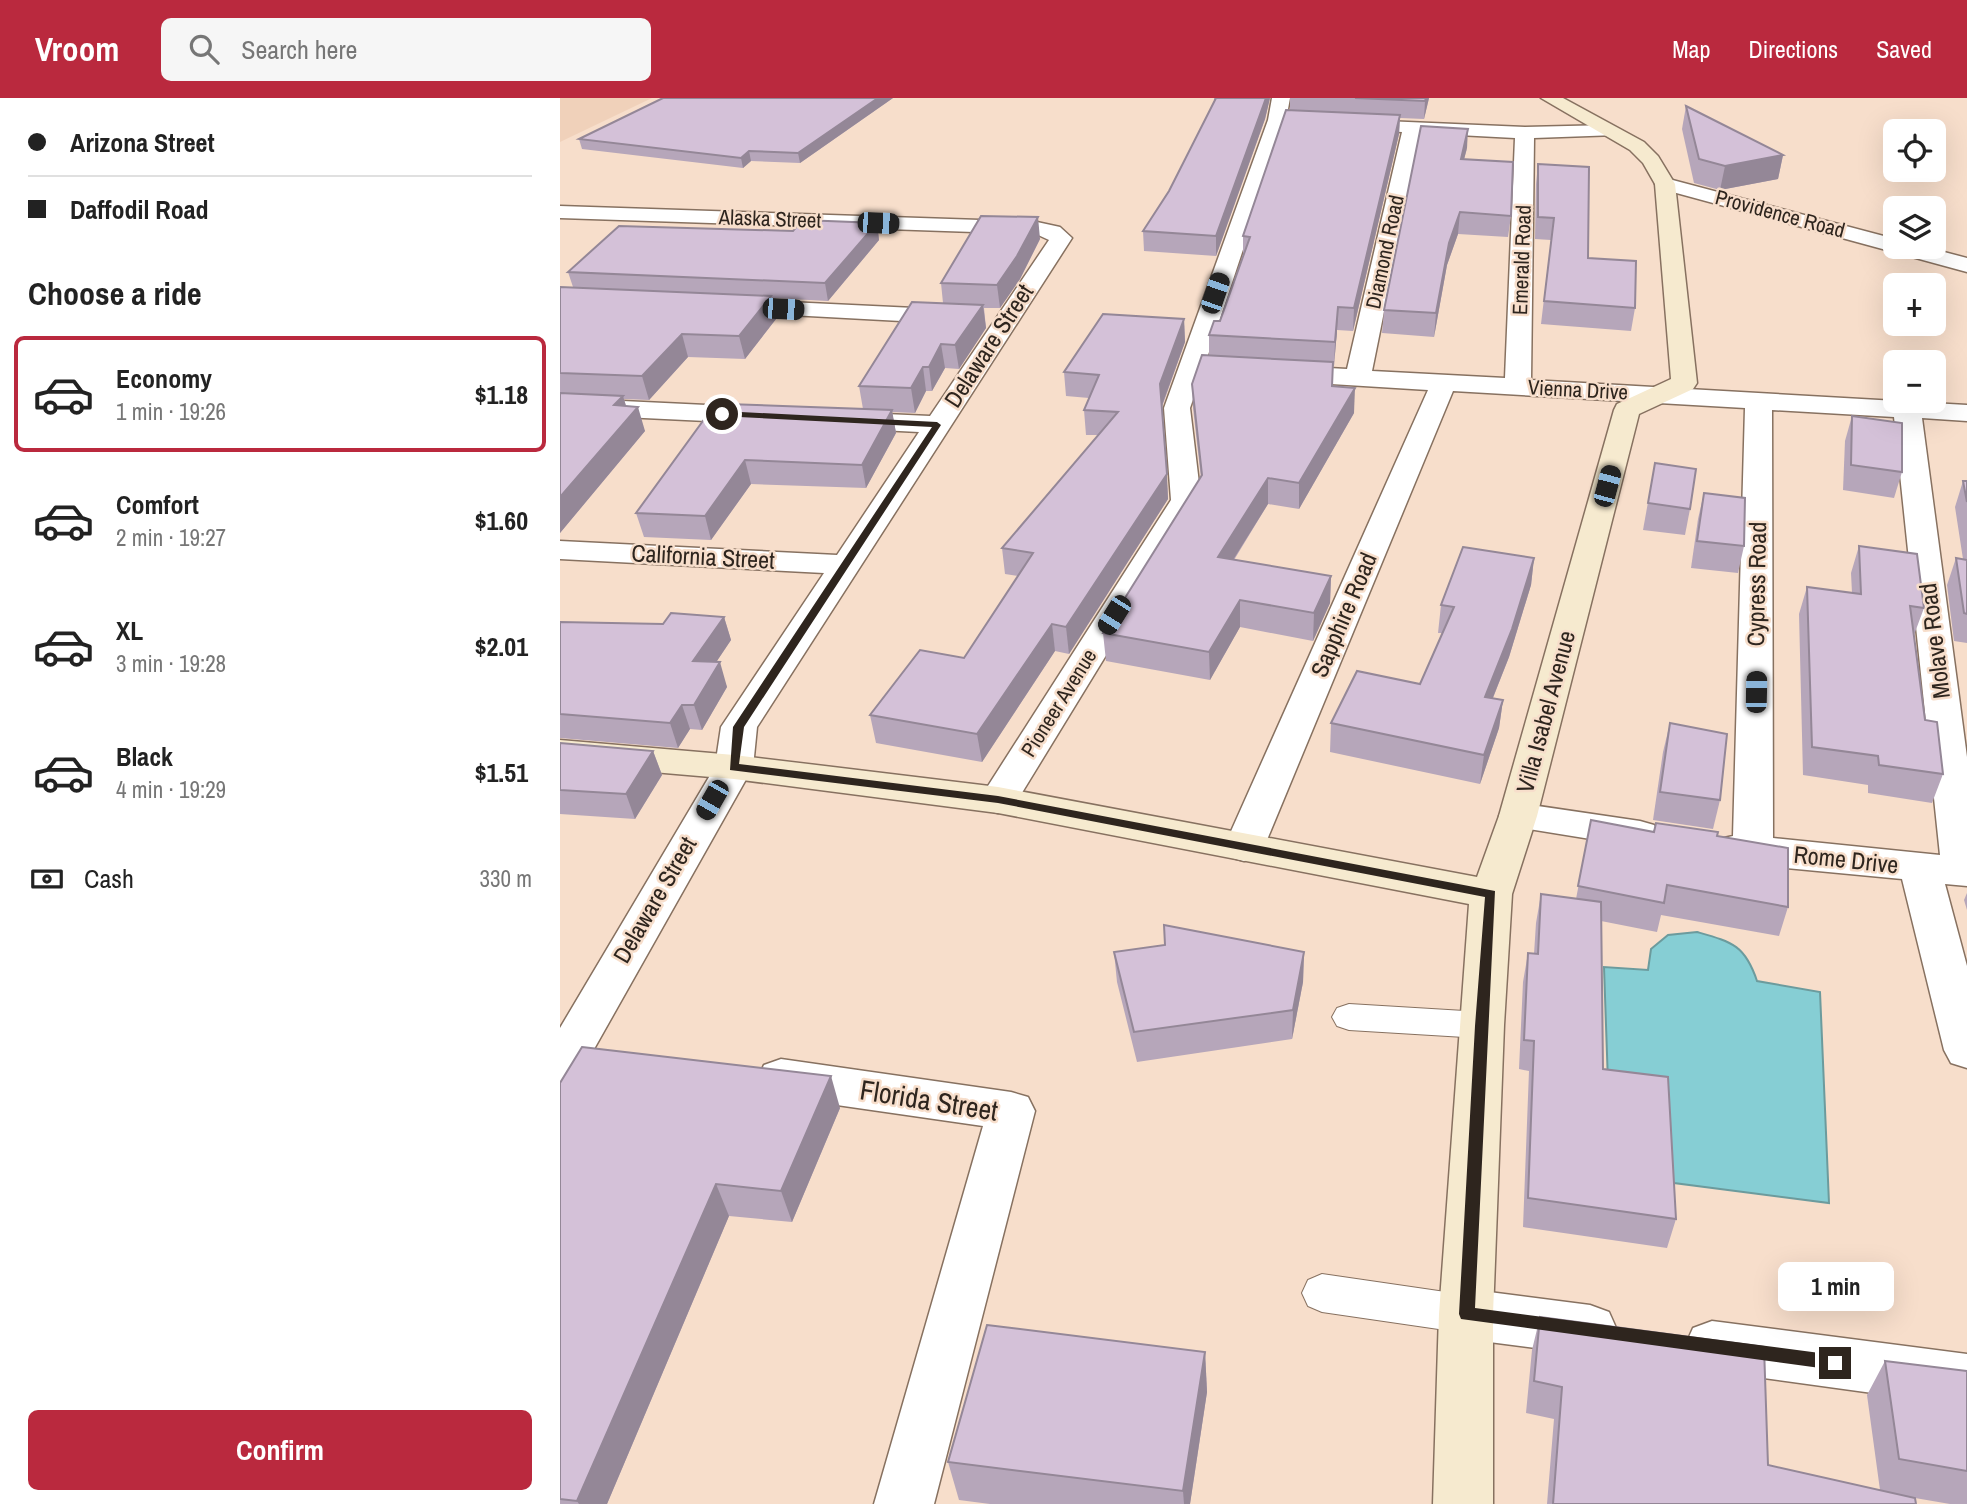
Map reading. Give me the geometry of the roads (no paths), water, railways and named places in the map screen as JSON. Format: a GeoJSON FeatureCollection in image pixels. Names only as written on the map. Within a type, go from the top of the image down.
{"type":"FeatureCollection","features":[{"type":"Feature","properties":{"kind":"street","name":"Villa Isabel Avenue"},"geometry":{"type":"LineString","coordinates":[[1463,1504],[1466,1314],[1481,1026],[1491,894],[1518,816],[1627,410],[1684,383],[1665,184],[1651,160],[1637,146],[1550,98]]}},
{"type":"Feature","properties":{"kind":"street","name":"Pioneer Avenue"},"geometry":{"type":"LineString","coordinates":[[998,800],[1186,500],[1177,408],[1189,368],[1283,113]]}},
{"type":"Feature","properties":{"kind":"street"},"geometry":{"type":"LineString","coordinates":[[1331,123],[1525,133],[1610,131]]}},
{"type":"Feature","properties":{"kind":"street","name":"Diamond Road"},"geometry":{"type":"LineString","coordinates":[[1358,377],[1412,127]]}},
{"type":"Feature","properties":{"kind":"street","name":"Emerald Road"},"geometry":{"type":"LineString","coordinates":[[1518,387],[1525,133]]}},
{"type":"Feature","properties":{"kind":"street","name":"Providence Road"},"geometry":{"type":"LineString","coordinates":[[1665,184],[1883,242]]}},
{"type":"Feature","properties":{"kind":"street","name":"Alaska Street"},"geometry":{"type":"LineString","coordinates":[[560,212],[1037,228],[1061,238]]}},
{"type":"Feature","properties":{"kind":"street","name":"Delaware Street"},"geometry":{"type":"LineString","coordinates":[[581,1057],[733,767],[739,727],[1061,238]]}},
{"type":"Feature","properties":{"kind":"street","name":"Providence Road"},"geometry":{"type":"LineString","coordinates":[[1945,259],[1967,265]]}},
{"type":"Feature","properties":{"kind":"street"},"geometry":{"type":"LineString","coordinates":[[699,305],[1006,319]]}},
{"type":"Feature","properties":{"kind":"street","name":"Vienna Drive"},"geometry":{"type":"LineString","coordinates":[[1189,368],[1883,408]]}},
{"type":"Feature","properties":{"kind":"street","name":"Sapphire Road"},"geometry":{"type":"LineString","coordinates":[[1244,847],[1444,382]]}},
{"type":"Feature","properties":{"kind":"street","name":"Cypress Road"},"geometry":{"type":"LineString","coordinates":[[1753,851],[1759,401]]}},
{"type":"Feature","properties":{"kind":"street"},"geometry":{"type":"LineString","coordinates":[[560,406],[937,425]]}},
{"type":"Feature","properties":{"kind":"street","name":"Vienna Drive"},"geometry":{"type":"LineString","coordinates":[[1946,412],[1967,413]]}},
{"type":"Feature","properties":{"kind":"street","name":"Molave Road"},"geometry":{"type":"LineString","coordinates":[[1908,413],[1965,872]]}},
{"type":"Feature","properties":{"kind":"street","name":"California Street"},"geometry":{"type":"LineString","coordinates":[[560,550],[846,565]]}},
{"type":"Feature","properties":{"kind":"street"},"geometry":{"type":"LineString","coordinates":[[560,752],[733,767],[998,800],[1491,894]]}},
{"type":"Feature","properties":{"kind":"street","name":"Rome Drive"},"geometry":{"type":"LineString","coordinates":[[1518,816],[1753,851],[1965,872]]}},
{"type":"Feature","properties":{"kind":"street"},"geometry":{"type":"LineString","coordinates":[[1920,868],[1967,1050]]}},
{"type":"Feature","properties":{"kind":"street","name":"Florida Street"},"geometry":{"type":"LineString","coordinates":[[736,1072],[1011,1111],[904,1504]]}},
{"type":"Feature","properties":{"kind":"street"},"geometry":{"type":"LineString","coordinates":[[1466,1314],[1967,1380]]}},
{"type":"Feature","properties":{"kind":"lane"},"geometry":{"type":"LineString","coordinates":[[1349,1017],[1481,1026]]}},
{"type":"Feature","properties":{"kind":"lane"},"geometry":{"type":"LineString","coordinates":[[1322,1293],[1466,1314]]}},
{"type":"Feature","properties":{"kind":"water"},"geometry":{"type":"Polygon","coordinates":[[[1697,932],[1736,947],[1747,960],[1757,981],[1820,992],[1829,1203],[1674,1183],[1608,1083],[1604,967],[1648,970],[1651,949],[1668,935],[1697,932]]]}}]}
